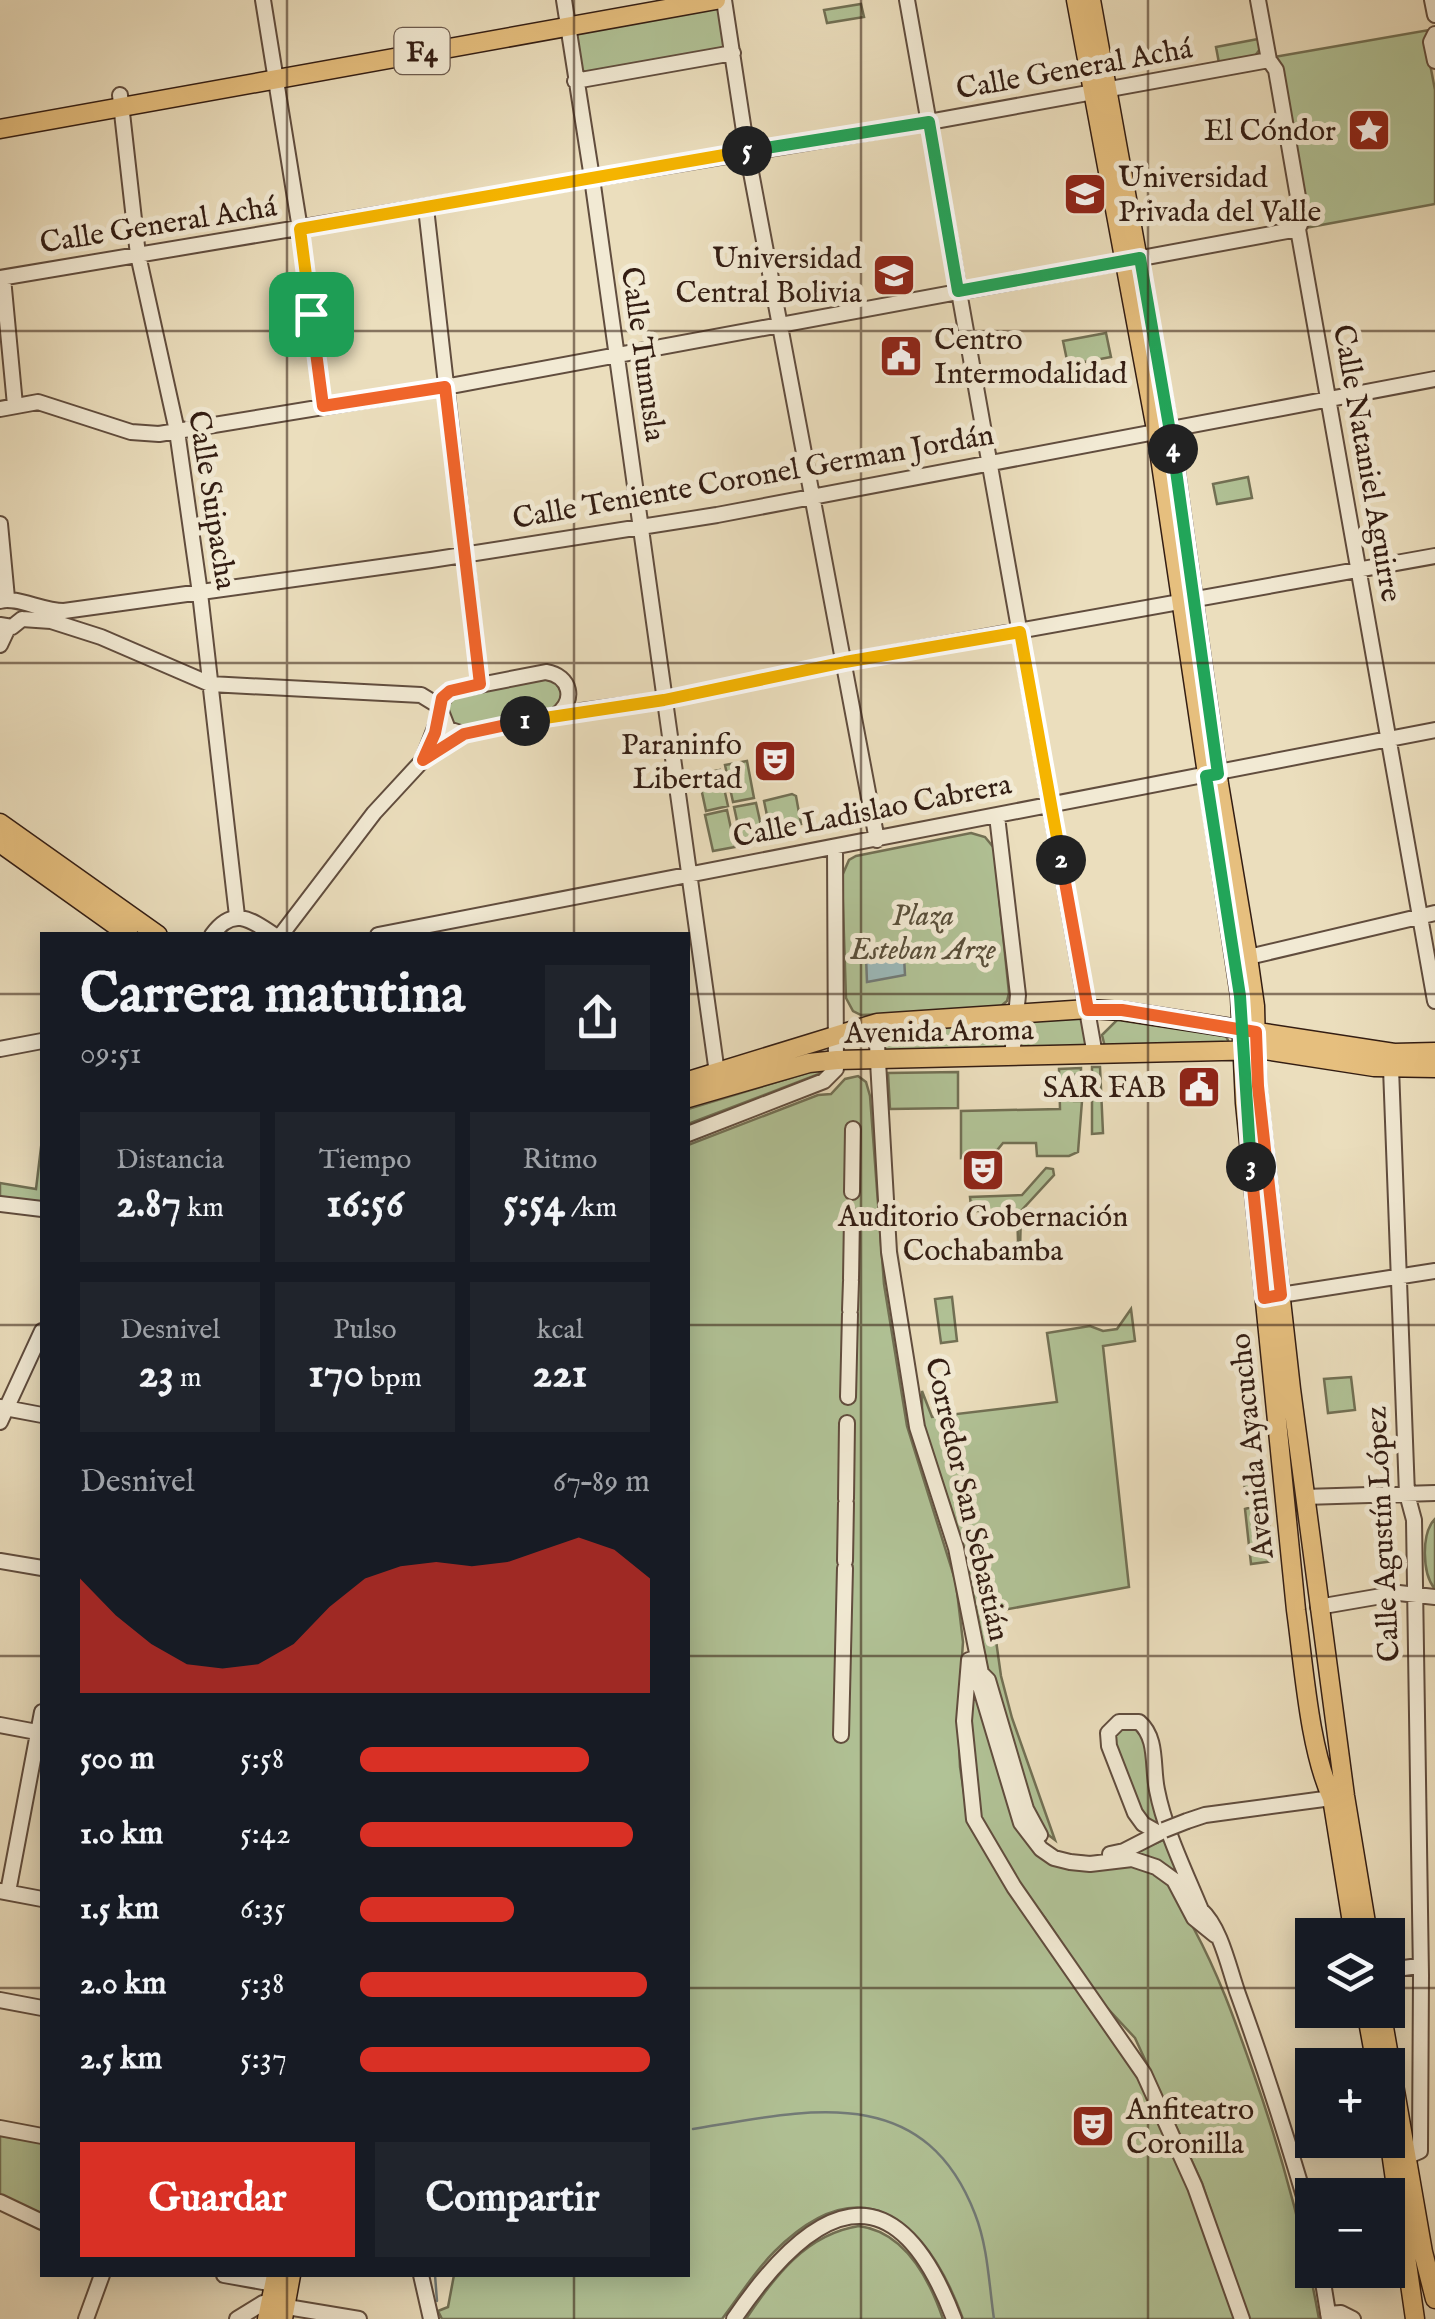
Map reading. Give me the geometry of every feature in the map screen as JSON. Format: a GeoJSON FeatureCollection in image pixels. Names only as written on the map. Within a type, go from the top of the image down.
{"type":"FeatureCollection","features":[{"type":"Feature","properties":{"kind":"main road","name":"F4"},"geometry":{"type":"LineString","coordinates":[[0,128],[121,100],[645,0]]}},
{"type":"Feature","properties":{"kind":"main road","name":"F4"},"geometry":{"type":"LineString","coordinates":[[565,14],[716,0]]}},
{"type":"Feature","properties":{"kind":"main road","name":"Avenida Ayacucho"},"geometry":{"type":"LineString","coordinates":[[1076,0],[1101,91]]}},
{"type":"Feature","properties":{"kind":"main road","name":"Avenida Ayacucho"},"geometry":{"type":"LineString","coordinates":[[1091,0],[1101,91],[1162,430],[1241,958],[1296,1610],[1324,1782],[1338,1797],[1364,1918]]}},
{"type":"Feature","properties":{"kind":"main road","name":"F4"},"geometry":{"type":"LineString","coordinates":[[0,117],[121,100]]}},
{"type":"Feature","properties":{"kind":"main road"},"geometry":{"type":"LineString","coordinates":[[0,822],[154,932]]}},
{"type":"Feature","properties":{"kind":"main road"},"geometry":{"type":"LineString","coordinates":[[0,843],[126,932]]}},
{"type":"Feature","properties":{"kind":"main road","name":"Avenida Aroma"},"geometry":{"type":"LineString","coordinates":[[690,1080],[888,1022],[1088,1010],[1122,1010],[1249,1041],[1391,1068],[1435,1068]]}},
{"type":"Feature","properties":{"kind":"main road","name":"Avenida Aroma"},"geometry":{"type":"LineString","coordinates":[[690,1097],[808,1063],[837,1060],[1095,1055],[1249,1041],[1394,1053],[1435,1052]]}},
{"type":"Feature","properties":{"kind":"main road","name":"Avenida Ayacucho"},"geometry":{"type":"LineString","coordinates":[[1272,1296],[1304,1498],[1352,1918]]}},
{"type":"Feature","properties":{"kind":"main road"},"geometry":{"type":"LineString","coordinates":[[1384,2028],[1423,2252],[1435,2299]]}},
{"type":"Feature","properties":{"kind":"main road"},"geometry":{"type":"LineString","coordinates":[[1392,2158],[1415,2319]]}},
{"type":"Feature","properties":{"kind":"main road"},"geometry":{"type":"LineString","coordinates":[[276,2312],[280,2278]]}},
{"type":"Feature","properties":{"kind":"street"},"geometry":{"type":"LineString","coordinates":[[263,0],[300,229],[323,406]]}},
{"type":"Feature","properties":{"kind":"street"},"geometry":{"type":"LineString","coordinates":[[724,0],[748,151],[877,840]]}},
{"type":"Feature","properties":{"kind":"street"},"geometry":{"type":"LineString","coordinates":[[907,0],[1095,1055]]}},
{"type":"Feature","properties":{"kind":"street","name":"Calle Nataniel Aguirre"},"geometry":{"type":"LineString","coordinates":[[1258,0],[1270,60],[1276,70],[1302,220],[1298,229],[1390,738],[1428,914],[1435,1001]]}},
{"type":"Feature","properties":{"kind":"street"},"geometry":{"type":"LineString","coordinates":[[1432,0],[1435,15]]}},
{"type":"Feature","properties":{"kind":"street","name":"Calle Tumusla"},"geometry":{"type":"LineString","coordinates":[[565,14],[592,178],[717,1072]]}},
{"type":"Feature","properties":{"kind":"street"},"geometry":{"type":"LineString","coordinates":[[1435,34],[1435,61]]}},
{"type":"Feature","properties":{"kind":"street"},"geometry":{"type":"LineString","coordinates":[[575,81],[732,53]]}},
{"type":"Feature","properties":{"kind":"street","name":"Calle General Achá"},"geometry":{"type":"LineString","coordinates":[[2,278],[929,122],[1270,60]]}},
{"type":"Feature","properties":{"kind":"street","name":"Calle Suipacha"},"geometry":{"type":"LineString","coordinates":[[121,100],[138,255],[177,431],[237,916]]}},
{"type":"Feature","properties":{"kind":"street"},"geometry":{"type":"LineString","coordinates":[[426,208],[480,684]]}},
{"type":"Feature","properties":{"kind":"street"},"geometry":{"type":"LineString","coordinates":[[2,278],[7,407],[38,402],[131,432],[177,431],[445,387],[1298,229]]}},
{"type":"Feature","properties":{"kind":"street","name":"Calle Teniente Coronel German Jordán"},"geometry":{"type":"LineString","coordinates":[[9,600],[50,611],[98,607],[465,555],[814,495],[1435,379]]}},
{"type":"Feature","properties":{"kind":"street"},"geometry":{"type":"LineString","coordinates":[[0,524],[9,600],[22,619]]}},
{"type":"Feature","properties":{"kind":"street"},"geometry":{"type":"LineString","coordinates":[[280,932],[374,813],[423,760],[464,734],[1435,556]]}},
{"type":"Feature","properties":{"kind":"street"},"geometry":{"type":"LineString","coordinates":[[98,607],[95,629],[100,637]]}},
{"type":"Feature","properties":{"kind":"street"},"geometry":{"type":"LineString","coordinates":[[0,645],[4,626],[16,626],[22,619]]}},
{"type":"Feature","properties":{"kind":"street"},"geometry":{"type":"LineString","coordinates":[[22,619],[50,621],[100,637],[210,684],[411,693],[428,698],[448,730],[464,734]]}},
{"type":"Feature","properties":{"kind":"street"},"geometry":{"type":"LineString","coordinates":[[423,760],[439,710],[450,691],[556,673],[564,680],[569,694],[565,709],[556,715]]}},
{"type":"Feature","properties":{"kind":"street","name":"Calle Ladislao Cabrera"},"geometry":{"type":"LineString","coordinates":[[393,932],[1435,730]]}},
{"type":"Feature","properties":{"kind":"street"},"geometry":{"type":"LineString","coordinates":[[997,816],[1018,995],[1012,1057]]}},
{"type":"Feature","properties":{"kind":"street"},"geometry":{"type":"LineString","coordinates":[[690,1133],[831,1077],[837,1060],[834,847]]}},
{"type":"Feature","properties":{"kind":"street"},"geometry":{"type":"LineString","coordinates":[[1241,958],[1428,914]]}},
{"type":"Feature","properties":{"kind":"street"},"geometry":{"type":"LineString","coordinates":[[214,932],[225,919],[237,916],[272,932]]}},
{"type":"Feature","properties":{"kind":"street","name":"Corredor San Sebastián"},"geometry":{"type":"LineString","coordinates":[[862,1027],[876,1040],[890,1252],[917,1427],[956,1548],[981,1673],[979,1683],[1020,1823],[1054,1858],[1090,1864],[1132,1859],[1156,1867],[1174,1880],[1194,1918],[1216,1934]]}},
{"type":"Feature","properties":{"kind":"street"},"geometry":{"type":"LineString","coordinates":[[0,1049],[40,1041]]}},
{"type":"Feature","properties":{"kind":"street","name":"Corredor San Sebastián"},"geometry":{"type":"LineString","coordinates":[[858,1060],[879,1099]]}},
{"type":"Feature","properties":{"kind":"street","name":"Calle Agustín López"},"geometry":{"type":"LineString","coordinates":[[1391,1068],[1397,1278],[1408,1494],[1413,1510],[1427,1932],[1419,1966],[1420,2152],[1406,2157]]}},
{"type":"Feature","properties":{"kind":"street"},"geometry":{"type":"LineString","coordinates":[[841,1735],[853,1129]]}},
{"type":"Feature","properties":{"kind":"street"},"geometry":{"type":"LineString","coordinates":[[0,1204],[40,1209]]}},
{"type":"Feature","properties":{"kind":"street"},"geometry":{"type":"LineString","coordinates":[[1272,1296],[1435,1271]]}},
{"type":"Feature","properties":{"kind":"street"},"geometry":{"type":"LineString","coordinates":[[40,1335],[2,1412],[40,1415]]}},
{"type":"Feature","properties":{"kind":"street"},"geometry":{"type":"LineString","coordinates":[[1304,1498],[1435,1493]]}},
{"type":"Feature","properties":{"kind":"street"},"geometry":{"type":"LineString","coordinates":[[0,1560],[40,1568]]}},
{"type":"Feature","properties":{"kind":"street"},"geometry":{"type":"LineString","coordinates":[[1318,1607],[1399,1593],[1435,1596]]}},
{"type":"Feature","properties":{"kind":"street"},"geometry":{"type":"LineString","coordinates":[[978,1657],[969,1660],[966,1669],[964,1721],[974,1819],[1014,1888],[1144,2074],[1195,2187],[1242,2319]]}},
{"type":"Feature","properties":{"kind":"street","name":"Corredor San Sebastián"},"geometry":{"type":"LineString","coordinates":[[981,1673],[988,1680],[1026,1809],[1042,1838],[1056,1849],[1090,1856],[1124,1851],[1205,1815],[1338,1797]]}},
{"type":"Feature","properties":{"kind":"street"},"geometry":{"type":"LineString","coordinates":[[1162,1832],[1139,1820],[1109,1746],[1108,1732],[1120,1722],[1138,1722],[1151,1739],[1156,1790],[1164,1815],[1200,1910],[1209,1918],[1216,1934],[1275,2098],[1298,2178]]}},
{"type":"Feature","properties":{"kind":"street"},"geometry":{"type":"LineString","coordinates":[[0,1725],[40,1733],[4,1891],[40,1899]]}},
{"type":"Feature","properties":{"kind":"street"},"geometry":{"type":"LineString","coordinates":[[1405,1968],[1419,1966]]}},
{"type":"Feature","properties":{"kind":"street"},"geometry":{"type":"LineString","coordinates":[[0,2000],[40,2008]]}},
{"type":"Feature","properties":{"kind":"street"},"geometry":{"type":"LineString","coordinates":[[0,2128],[40,2136]]}},
{"type":"Feature","properties":{"kind":"street"},"geometry":{"type":"LineString","coordinates":[[0,2202],[40,2221]]}},
{"type":"Feature","properties":{"kind":"street"},"geometry":{"type":"LineString","coordinates":[[734,2319],[794,2244],[835,2219],[856,2216],[874,2218],[902,2232],[930,2270],[954,2319]]}},
{"type":"Feature","properties":{"kind":"street"},"geometry":{"type":"LineString","coordinates":[[86,2319],[101,2277]]}},
{"type":"Feature","properties":{"kind":"street"},"geometry":{"type":"LineString","coordinates":[[421,2277],[431,2319]]}},
{"type":"Feature","properties":{"kind":"street"},"geometry":{"type":"LineString","coordinates":[[1324,2288],[1329,2316],[1342,2313],[1353,2319]]}},
{"type":"Feature","properties":{"kind":"street"},"geometry":{"type":"LineString","coordinates":[[237,2319],[257,2305],[276,2312],[359,2319]]}},
{"type":"Feature","properties":{"kind":"green space"},"geometry":{"type":"Polygon","coordinates":[[[714,4],[722,9],[726,47],[582,75],[575,30],[714,4]]]}},
{"type":"Feature","properties":{"kind":"green space"},"geometry":{"type":"Polygon","coordinates":[[[861,4],[864,17],[827,23],[824,10],[861,4]]]}},
{"type":"Feature","properties":{"kind":"green space"},"geometry":{"type":"Polygon","coordinates":[[[1429,30],[1426,43],[1435,90],[1435,204],[1305,228],[1274,57],[1429,30]]]}},
{"type":"Feature","properties":{"kind":"green space"},"geometry":{"type":"Polygon","coordinates":[[[1258,39],[1260,49],[1255,56],[1219,63],[1216,47],[1258,39]]]}},
{"type":"Feature","properties":{"kind":"green space"},"geometry":{"type":"Polygon","coordinates":[[[1106,333],[1111,357],[1068,365],[1063,341],[1106,333]]]}},
{"type":"Feature","properties":{"kind":"green space"},"geometry":{"type":"Polygon","coordinates":[[[1248,477],[1252,498],[1217,504],[1213,484],[1248,477]]]}},
{"type":"Feature","properties":{"kind":"green space"},"geometry":{"type":"Polygon","coordinates":[[[543,679],[555,681],[562,693],[552,710],[462,727],[455,727],[445,711],[457,695],[543,679]]]}},
{"type":"Feature","properties":{"kind":"green space"},"geometry":{"type":"Polygon","coordinates":[[[747,761],[754,798],[733,802],[725,765],[747,761]]]}},
{"type":"Feature","properties":{"kind":"green space"},"geometry":{"type":"Polygon","coordinates":[[[720,770],[728,806],[706,811],[698,774],[720,770]]]}},
{"type":"Feature","properties":{"kind":"green space"},"geometry":{"type":"Polygon","coordinates":[[[796,796],[801,824],[770,830],[764,801],[796,796]]]}},
{"type":"Feature","properties":{"kind":"green space"},"geometry":{"type":"Polygon","coordinates":[[[756,803],[764,839],[742,844],[734,807],[756,803]]]}},
{"type":"Feature","properties":{"kind":"green space"},"geometry":{"type":"Polygon","coordinates":[[[727,810],[735,847],[713,851],[705,815],[727,810]]]}},
{"type":"Feature","properties":{"kind":"green space","name":"Plaza Esteban Arze"},"geometry":{"type":"Polygon","coordinates":[[[971,833],[985,837],[994,848],[1007,1001],[996,1010],[861,1015],[853,1011],[846,998],[842,876],[849,860],[971,833]]]}},
{"type":"Feature","properties":{"kind":"green space"},"geometry":{"type":"Polygon","coordinates":[[[1082,1018],[1086,1047],[1019,1049],[1022,1022],[1082,1018]]]}},
{"type":"Feature","properties":{"kind":"green space"},"geometry":{"type":"Polygon","coordinates":[[[1118,1019],[1226,1036],[1230,1045],[1105,1047],[1102,1035],[1118,1019]]]}},
{"type":"Feature","properties":{"kind":"green space"},"geometry":{"type":"Polygon","coordinates":[[[1009,1023],[1008,1049],[884,1053],[877,1032],[890,1027],[1009,1023]]]}},
{"type":"Feature","properties":{"kind":"green space"},"geometry":{"type":"Polygon","coordinates":[[[1092,1067],[1100,1067],[1103,1133],[1092,1134],[1092,1067]]]}},
{"type":"Feature","properties":{"kind":"green space"},"geometry":{"type":"Polygon","coordinates":[[[1081,1068],[1081,1074],[1073,1075],[1074,1101],[1082,1101],[1078,1152],[1069,1156],[1037,1156],[1036,1143],[1003,1143],[994,1154],[961,1158],[961,1111],[1060,1109],[1059,1069],[1081,1068]]]}},
{"type":"Feature","properties":{"kind":"green space"},"geometry":{"type":"Polygon","coordinates":[[[813,1071],[819,1071],[690,1123],[690,1108],[813,1071]]]}},
{"type":"Feature","properties":{"kind":"green space"},"geometry":{"type":"Polygon","coordinates":[[[958,1072],[958,1108],[890,1109],[888,1073],[958,1072]]]}},
{"type":"Feature","properties":{"kind":"green space"},"geometry":{"type":"Polygon","coordinates":[[[858,1076],[866,1082],[870,1096],[884,1284],[907,1426],[956,1583],[963,1642],[958,1714],[960,1767],[969,1825],[1132,2063],[1190,2192],[1237,2319],[963,2319],[931,2254],[911,2231],[888,2215],[863,2208],[836,2211],[806,2225],[774,2252],[722,2319],[442,2319],[438,2311],[448,2307],[454,2277],[690,2277],[690,1144],[818,1095],[831,1094],[845,1079],[858,1076]]]}},
{"type":"Feature","properties":{"kind":"green space"},"geometry":{"type":"Polygon","coordinates":[[[40,1156],[40,1205],[0,1200],[0,1183],[36,1189],[40,1156]]]}},
{"type":"Feature","properties":{"kind":"green space"},"geometry":{"type":"Polygon","coordinates":[[[1046,1168],[1053,1169],[1054,1175],[1021,1211],[1020,1251],[1015,1245],[1017,1211],[976,1211],[970,1197],[1022,1195],[1046,1168]]]}},
{"type":"Feature","properties":{"kind":"green space"},"geometry":{"type":"Polygon","coordinates":[[[952,1297],[957,1341],[941,1343],[935,1299],[952,1297]]]}},
{"type":"Feature","properties":{"kind":"green space"},"geometry":{"type":"Polygon","coordinates":[[[1131,1309],[1135,1341],[1103,1346],[1129,1587],[992,1612],[1001,1676],[1012,1718],[1055,1840],[1043,1831],[1034,1815],[987,1667],[963,1546],[922,1420],[922,1391],[932,1417],[1057,1402],[1047,1333],[1090,1326],[1103,1331],[1117,1329],[1131,1309]]]}},
{"type":"Feature","properties":{"kind":"green space"},"geometry":{"type":"Polygon","coordinates":[[[1351,1377],[1355,1410],[1328,1413],[1324,1379],[1351,1377]]]}},
{"type":"Feature","properties":{"kind":"green space"},"geometry":{"type":"Polygon","coordinates":[[[1263,1471],[1274,1561],[1251,1564],[1245,1509],[1252,1507],[1243,1473],[1263,1471]]]}},
{"type":"Feature","properties":{"kind":"green space"},"geometry":{"type":"Polygon","coordinates":[[[1435,1519],[1435,1589],[1425,1554],[1427,1534],[1435,1519]]]}},
{"type":"Feature","properties":{"kind":"green space"},"geometry":{"type":"Polygon","coordinates":[[[970,1674],[1037,1852],[1145,1867],[1163,1878],[1183,1906],[1219,1981],[1263,2100],[1295,2209],[1295,2288],[1313,2288],[1319,2319],[1247,2319],[1202,2183],[1135,2038],[1098,1998],[981,1826],[970,1728],[970,1674]]]}},
{"type":"Feature","properties":{"kind":"green space"},"geometry":{"type":"Polygon","coordinates":[[[1134,1727],[1144,1739],[1161,1821],[1156,1823],[1144,1819],[1113,1746],[1118,1728],[1134,1727]]]}},
{"type":"Feature","properties":{"kind":"green space"},"geometry":{"type":"Polygon","coordinates":[[[1168,1838],[1195,1911],[1177,1877],[1130,1854],[1168,1838]]]}},
{"type":"Feature","properties":{"kind":"green space"},"geometry":{"type":"Polygon","coordinates":[[[0,2133],[40,2141],[40,2215],[0,2197],[0,2133]]]}},
{"type":"Feature","properties":{"kind":"green space"},"geometry":{"type":"Polygon","coordinates":[[[859,2226],[890,2237],[913,2259],[943,2319],[746,2319],[780,2273],[807,2248],[859,2226]]]}},
{"type":"Feature","properties":{"kind":"water"},"geometry":{"type":"Polygon","coordinates":[[[866,957],[904,957],[905,975],[867,982],[866,957]]]}},
{"type":"Feature","properties":{"kind":"waterway"},"geometry":{"type":"LineString","coordinates":[[693,2129],[817,2112],[856,2114],[892,2123],[925,2141],[953,2171],[975,2214],[994,2319]]}},
{"type":"Feature","properties":{"kind":"waterway"},"geometry":{"type":"LineString","coordinates":[[435,2277],[437,2301]]}},
{"type":"Feature","properties":{"kind":"place","name":"El Cóndor"},"geometry":{"type":"Point","coordinates":[1369,130]}},
{"type":"Feature","properties":{"kind":"place","name":"Universidad Privada del Valle"},"geometry":{"type":"Point","coordinates":[1085,194]}},
{"type":"Feature","properties":{"kind":"place","name":"Universidad Central Bolivia"},"geometry":{"type":"Point","coordinates":[894,275]}},
{"type":"Feature","properties":{"kind":"place","name":"Centro Intermodalidad"},"geometry":{"type":"Point","coordinates":[901,356]}},
{"type":"Feature","properties":{"kind":"place","name":"Paraninfo Libertad"},"geometry":{"type":"Point","coordinates":[775,761]}},
{"type":"Feature","properties":{"kind":"place","name":"SAR FAB"},"geometry":{"type":"Point","coordinates":[1199,1087]}},
{"type":"Feature","properties":{"kind":"place","name":"Auditorio Gobernación Cochabamba"},"geometry":{"type":"Point","coordinates":[983,1170]}},
{"type":"Feature","properties":{"kind":"place","name":"Anfiteatro Coronilla"},"geometry":{"type":"Point","coordinates":[1093,2126]}},
{"type":"Feature","properties":{"kind":"route"},"geometry":{"type":"LineString","coordinates":[[311,314],[300,229],[929,122],[958,291],[1140,258],[1173,453],[1218,774],[1206,776],[1240,996],[1241,1030],[1245,1103],[1262,1290],[1264,1298],[1281,1295],[1258,1086],[1256,1032],[1241,1030],[1122,1010],[1088,1010],[1020,632],[845,662],[664,700],[582,710],[481,730],[450,741],[423,760],[435,733],[442,698],[450,691],[480,684],[445,387],[323,406],[311,314]]}}]}
